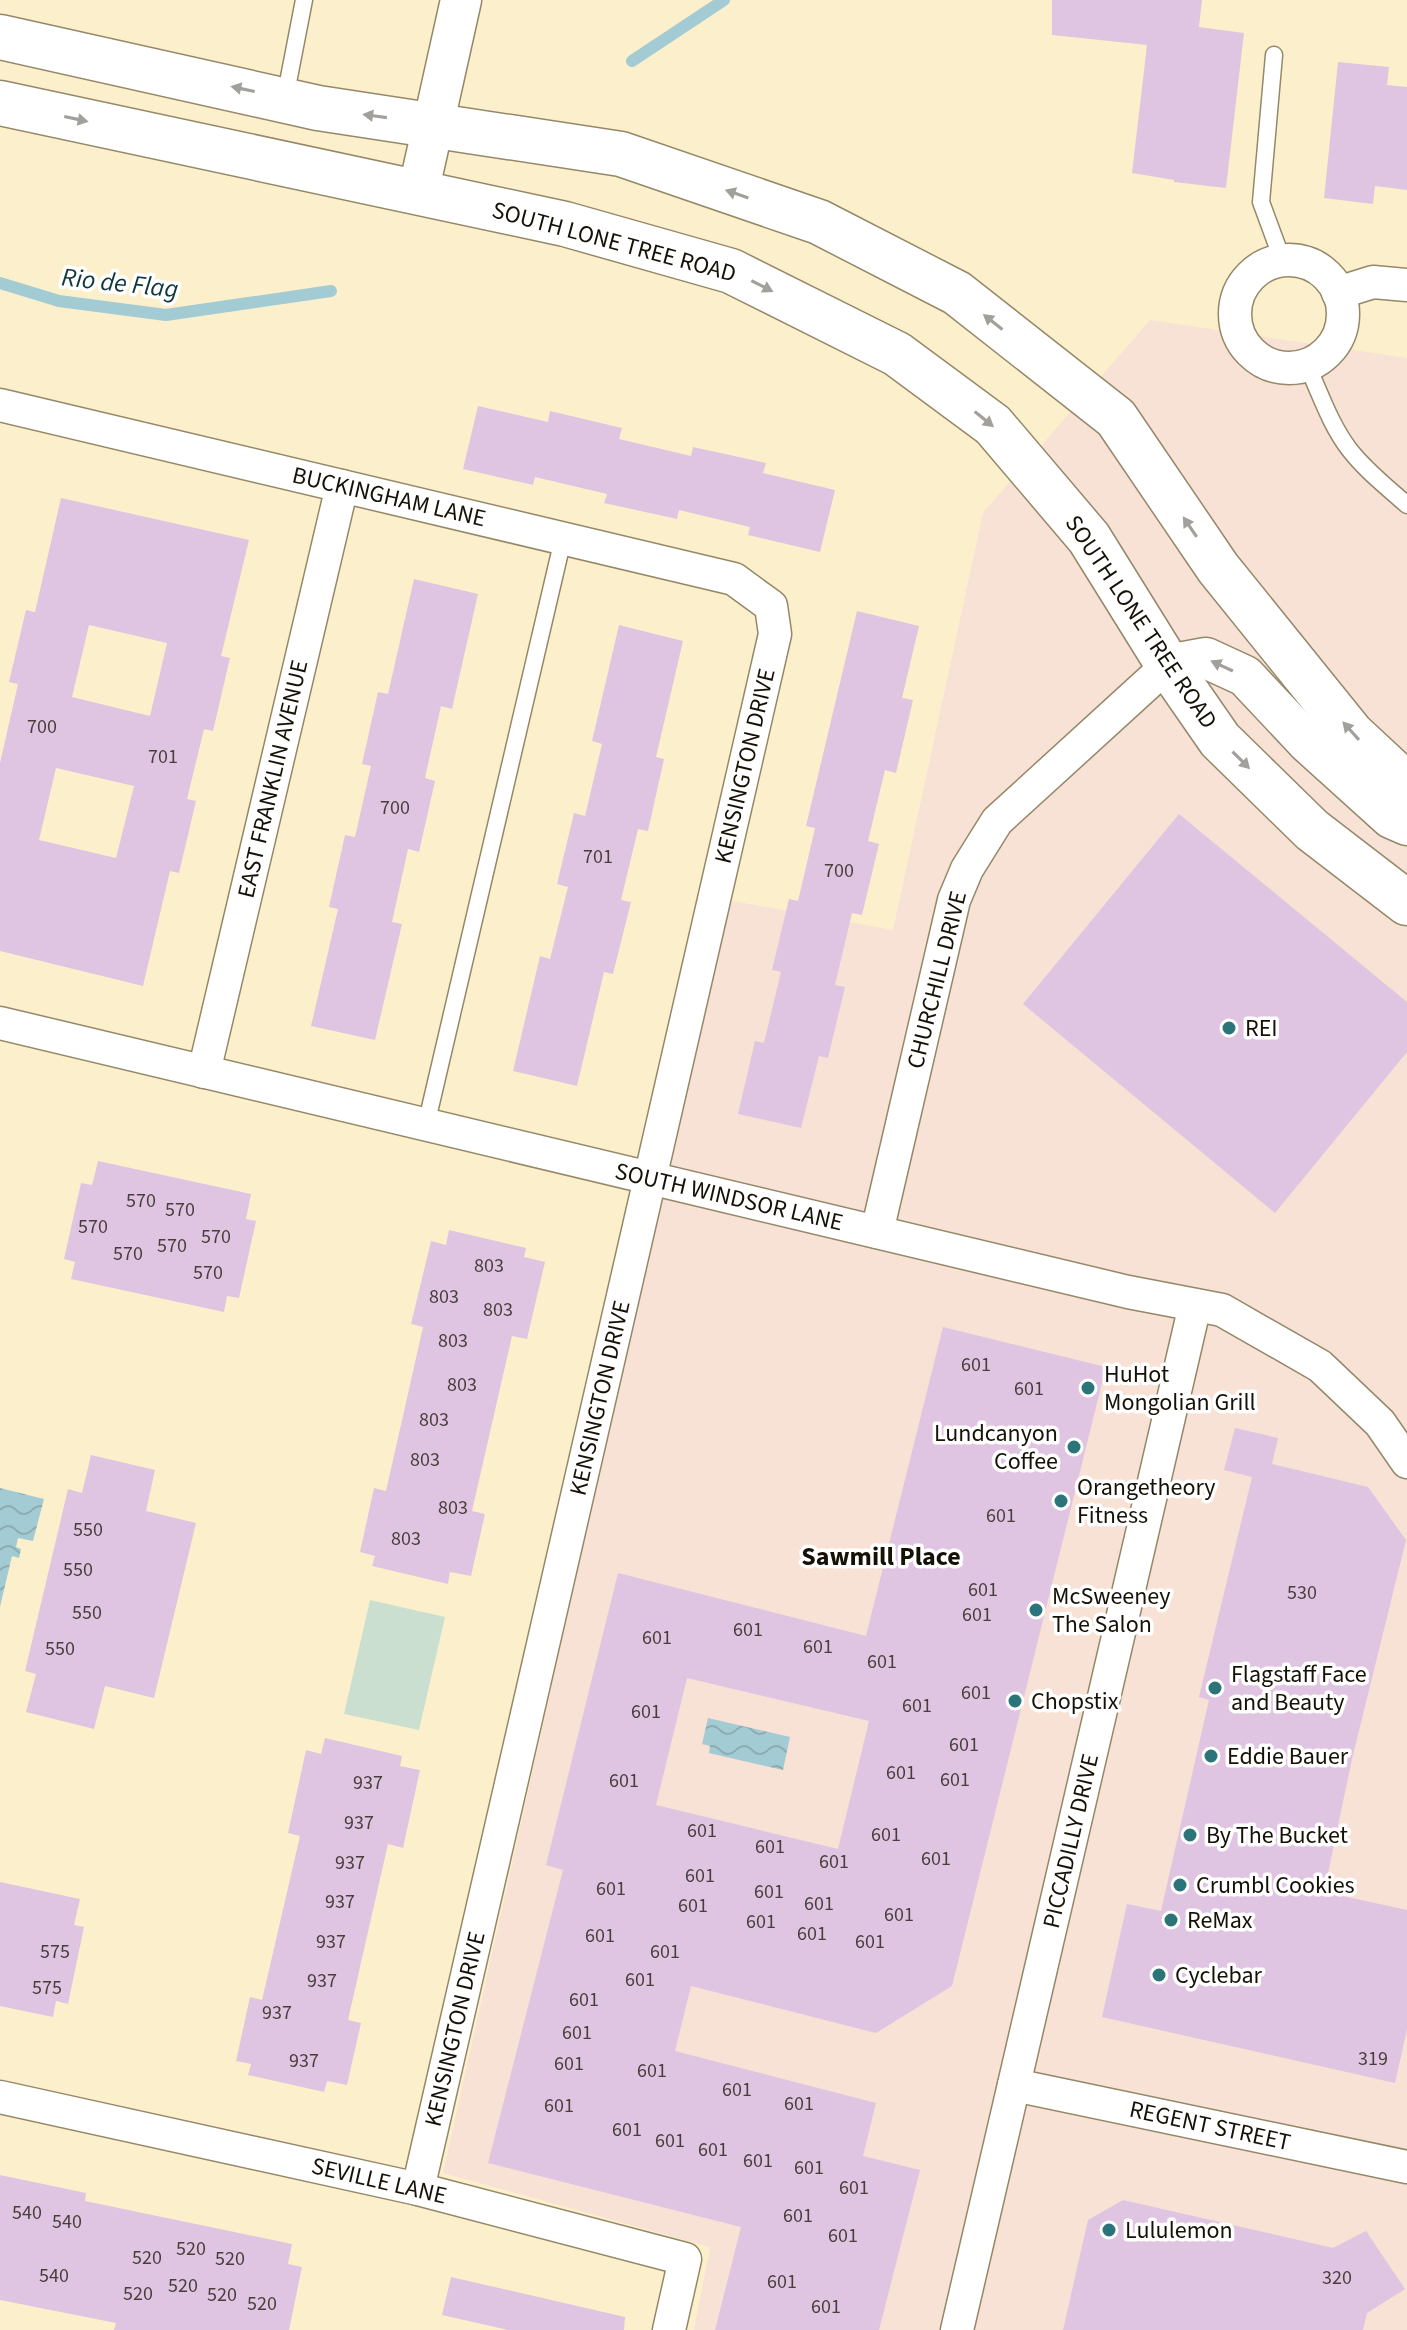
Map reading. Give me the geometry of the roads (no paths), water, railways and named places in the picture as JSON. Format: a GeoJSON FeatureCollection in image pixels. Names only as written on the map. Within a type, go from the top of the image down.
{"type":"FeatureCollection","features":[{"type":"Feature","properties":{"kind":"main road"},"geometry":{"type":"LineString","coordinates":[[0,37],[285,98],[318,108],[621,154],[819,222],[957,293],[1116,418],[1218,568],[1352,734],[1407,785]]}},
{"type":"Feature","properties":{"kind":"main road","name":"SOUTH LONE TREE ROAD"},"geometry":{"type":"LineString","coordinates":[[0,103],[565,224],[731,271],[897,354],[993,425],[1089,538],[1168,665],[1220,740],[1312,830],[1407,903]]}},
{"type":"Feature","properties":{"kind":"street"},"geometry":{"type":"LineString","coordinates":[[418,193],[461,0]]}},
{"type":"Feature","properties":{"kind":"street"},"geometry":{"type":"LineString","coordinates":[[1282,259],[1316,267],[1329,278],[1338,293],[1343,310],[1341,327],[1334,343],[1322,356],[1307,365],[1289,368],[1271,365],[1255,356],[1243,343],[1236,326],[1235,308],[1239,290],[1250,275],[1265,265],[1282,259]]}},
{"type":"Feature","properties":{"kind":"street"},"geometry":{"type":"LineString","coordinates":[[1338,293],[1373,282],[1407,285]]}},
{"type":"Feature","properties":{"kind":"street","name":"BUCKINGHAM LANE"},"geometry":{"type":"LineString","coordinates":[[0,405],[734,579],[771,606]]}},
{"type":"Feature","properties":{"kind":"street","name":"EAST FRANKLIN AVENUE"},"geometry":{"type":"LineString","coordinates":[[204,1072],[342,486]]}},
{"type":"Feature","properties":{"kind":"street","name":"KENSINGTON DRIVE"},"geometry":{"type":"LineString","coordinates":[[418,2189],[775,634],[771,606]]}},
{"type":"Feature","properties":{"kind":"street"},"geometry":{"type":"LineString","coordinates":[[1168,665],[1206,658],[1245,676],[1308,743],[1391,818],[1407,825]]}},
{"type":"Feature","properties":{"kind":"street","name":"CHURCHILL DRIVE"},"geometry":{"type":"LineString","coordinates":[[877,1232],[954,900],[967,869],[997,821],[1168,665]]}},
{"type":"Feature","properties":{"kind":"street","name":"SOUTH WINDSOR LANE"},"geometry":{"type":"LineString","coordinates":[[0,1023],[1139,1294],[1222,1310],[1320,1366],[1380,1423],[1407,1462]]}},
{"type":"Feature","properties":{"kind":"street","name":"PICCADILLY DRIVE"},"geometry":{"type":"LineString","coordinates":[[957,2330],[1195,1305]]}},
{"type":"Feature","properties":{"kind":"street","name":"REGENT STREET"},"geometry":{"type":"LineString","coordinates":[[1014,2085],[1407,2167]]}},
{"type":"Feature","properties":{"kind":"street","name":"SEVILLE LANE"},"geometry":{"type":"LineString","coordinates":[[0,2097],[418,2189],[685,2259],[669,2330]]}},
{"type":"Feature","properties":{"kind":"lane"},"geometry":{"type":"LineString","coordinates":[[285,98],[304,0]]}},
{"type":"Feature","properties":{"kind":"lane"},"geometry":{"type":"LineString","coordinates":[[1274,55],[1261,202],[1282,259]]}},
{"type":"Feature","properties":{"kind":"lane"},"geometry":{"type":"LineString","coordinates":[[1307,365],[1334,427],[1348,448],[1369,472],[1407,505]]}},
{"type":"Feature","properties":{"kind":"lane"},"geometry":{"type":"LineString","coordinates":[[426,1125],[563,539]]}},
{"type":"Feature","properties":{"kind":"water"},"geometry":{"type":"Polygon","coordinates":[[[0,1488],[44,1499],[33,1541],[18,1538],[16,1547],[21,1549],[19,1558],[12,1556],[0,1607],[0,1488]]]}},
{"type":"Feature","properties":{"kind":"water"},"geometry":{"type":"Polygon","coordinates":[[[708,1718],[790,1737],[783,1770],[709,1753],[710,1746],[702,1744],[708,1718]]]}},
{"type":"Feature","properties":{"kind":"waterway","name":"Rio de Flag"},"geometry":{"type":"LineString","coordinates":[[632,61],[724,0]]}},
{"type":"Feature","properties":{"kind":"waterway","name":"Rio de Flag"},"geometry":{"type":"LineString","coordinates":[[0,283],[59,301],[166,315],[331,291]]}},
{"type":"Feature","properties":{"kind":"place","name":"REI"},"geometry":{"type":"Point","coordinates":[1229,1028]}},
{"type":"Feature","properties":{"kind":"place","name":"HuHot Mongolian Grill"},"geometry":{"type":"Point","coordinates":[1088,1388]}},
{"type":"Feature","properties":{"kind":"place","name":"Lundcanyon Coffee"},"geometry":{"type":"Point","coordinates":[1074,1447]}},
{"type":"Feature","properties":{"kind":"place","name":"Orangetheory Fitness"},"geometry":{"type":"Point","coordinates":[1061,1501]}},
{"type":"Feature","properties":{"kind":"place","name":"McSweeney The Salon"},"geometry":{"type":"Point","coordinates":[1036,1610]}},
{"type":"Feature","properties":{"kind":"place","name":"Flagstaff Face and Beauty"},"geometry":{"type":"Point","coordinates":[1215,1688]}},
{"type":"Feature","properties":{"kind":"place","name":"Chopstix"},"geometry":{"type":"Point","coordinates":[1015,1701]}},
{"type":"Feature","properties":{"kind":"place","name":"Eddie Bauer"},"geometry":{"type":"Point","coordinates":[1211,1756]}},
{"type":"Feature","properties":{"kind":"place","name":"By The Bucket"},"geometry":{"type":"Point","coordinates":[1190,1835]}},
{"type":"Feature","properties":{"kind":"place","name":"Crumbl Cookies"},"geometry":{"type":"Point","coordinates":[1180,1885]}},
{"type":"Feature","properties":{"kind":"place","name":"ReMax"},"geometry":{"type":"Point","coordinates":[1171,1920]}},
{"type":"Feature","properties":{"kind":"place","name":"Cyclebar"},"geometry":{"type":"Point","coordinates":[1159,1975]}},
{"type":"Feature","properties":{"kind":"place","name":"Lululemon"},"geometry":{"type":"Point","coordinates":[1109,2230]}},
{"type":"Feature","properties":{"kind":"district","name":"Sawmill Place"},"geometry":{"type":"Point","coordinates":[881,1556]}}]}
